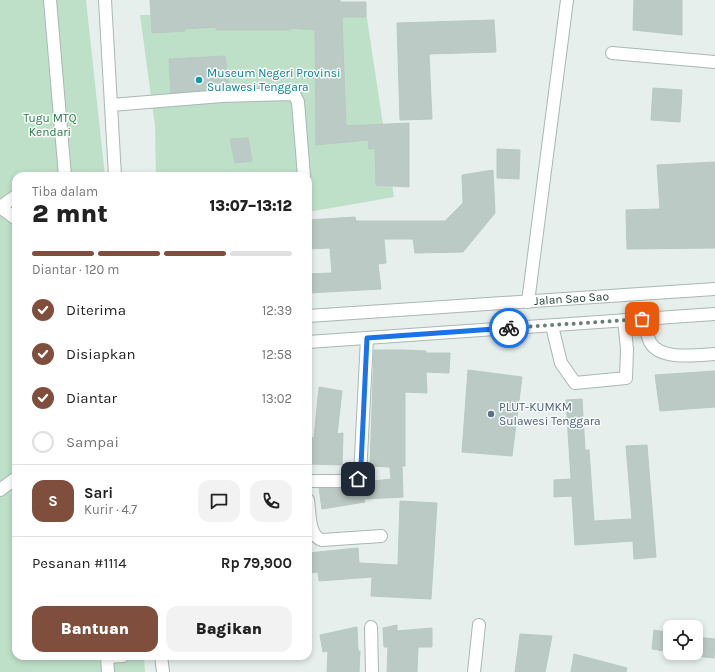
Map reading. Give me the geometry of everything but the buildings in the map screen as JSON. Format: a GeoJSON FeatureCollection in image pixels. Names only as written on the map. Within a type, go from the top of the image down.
{"type":"FeatureCollection","features":[{"type":"Feature","properties":{"kind":"street"},"geometry":{"type":"LineString","coordinates":[[50,0],[65,172]]}},
{"type":"Feature","properties":{"kind":"street"},"geometry":{"type":"LineString","coordinates":[[105,0],[115,172]]}},
{"type":"Feature","properties":{"kind":"street"},"geometry":{"type":"LineString","coordinates":[[528,302],[567,0]]}},
{"type":"Feature","properties":{"kind":"street"},"geometry":{"type":"LineString","coordinates":[[612,53],[715,62]]}},
{"type":"Feature","properties":{"kind":"street"},"geometry":{"type":"LineString","coordinates":[[112,105],[222,96],[294,94],[298,102],[304,172]]}},
{"type":"Feature","properties":{"kind":"street"},"geometry":{"type":"LineString","coordinates":[[12,199],[0,207],[12,216]]}},
{"type":"Feature","properties":{"kind":"street","name":"Jalan Sao Sao"},"geometry":{"type":"LineString","coordinates":[[312,316],[715,289]]}},
{"type":"Feature","properties":{"kind":"street","name":"Jalan Sao Sao"},"geometry":{"type":"LineString","coordinates":[[312,342],[715,314]]}},
{"type":"Feature","properties":{"kind":"street"},"geometry":{"type":"LineString","coordinates":[[642,319],[651,344],[664,352],[678,356],[715,354]]}},
{"type":"Feature","properties":{"kind":"street"},"geometry":{"type":"LineString","coordinates":[[552,326],[561,363],[575,383],[626,378],[627,349],[624,320]]}},
{"type":"Feature","properties":{"kind":"street"},"geometry":{"type":"LineString","coordinates":[[312,481],[354,480],[360,476],[367,338]]}},
{"type":"Feature","properties":{"kind":"street"},"geometry":{"type":"LineString","coordinates":[[0,490],[12,481]]}},
{"type":"Feature","properties":{"kind":"street"},"geometry":{"type":"LineString","coordinates":[[312,527],[313,534],[318,539],[322,540],[381,536]]}},
{"type":"Feature","properties":{"kind":"street"},"geometry":{"type":"LineString","coordinates":[[474,672],[479,625]]}},
{"type":"Feature","properties":{"kind":"street"},"geometry":{"type":"LineString","coordinates":[[371,627],[372,672]]}},
{"type":"Feature","properties":{"kind":"street"},"geometry":{"type":"LineString","coordinates":[[107,660],[108,672]]}},
{"type":"Feature","properties":{"kind":"street"},"geometry":{"type":"LineString","coordinates":[[162,660],[163,672]]}},
{"type":"Feature","properties":{"kind":"green space","name":"Tugu MTQ Kendari"},"geometry":{"type":"Polygon","coordinates":[[[0,0],[86,0],[105,172],[12,172],[12,660],[144,660],[145,672],[0,672],[0,0]]]}},
{"type":"Feature","properties":{"kind":"green space"},"geometry":{"type":"Polygon","coordinates":[[[366,12],[394,197],[312,211],[312,172],[156,172],[155,126],[140,15],[366,12]]]}},
{"type":"Feature","properties":{"kind":"way so far"},"geometry":{"type":"LineString","coordinates":[[509,328],[642,319]]}},
{"type":"Feature","properties":{"kind":"place","name":"Museum Negeri Provinsi Sulawesi Tenggara"},"geometry":{"type":"Point","coordinates":[199,80]}},
{"type":"Feature","properties":{"kind":"place","name":"PLUT-KUMKM Sulawesi Tenggara"},"geometry":{"type":"Point","coordinates":[491,414]}},
{"type":"Feature","properties":{"kind":"route"},"geometry":{"type":"LineString","coordinates":[[358,479],[360,476],[361,465],[367,338],[509,328]]}}]}
